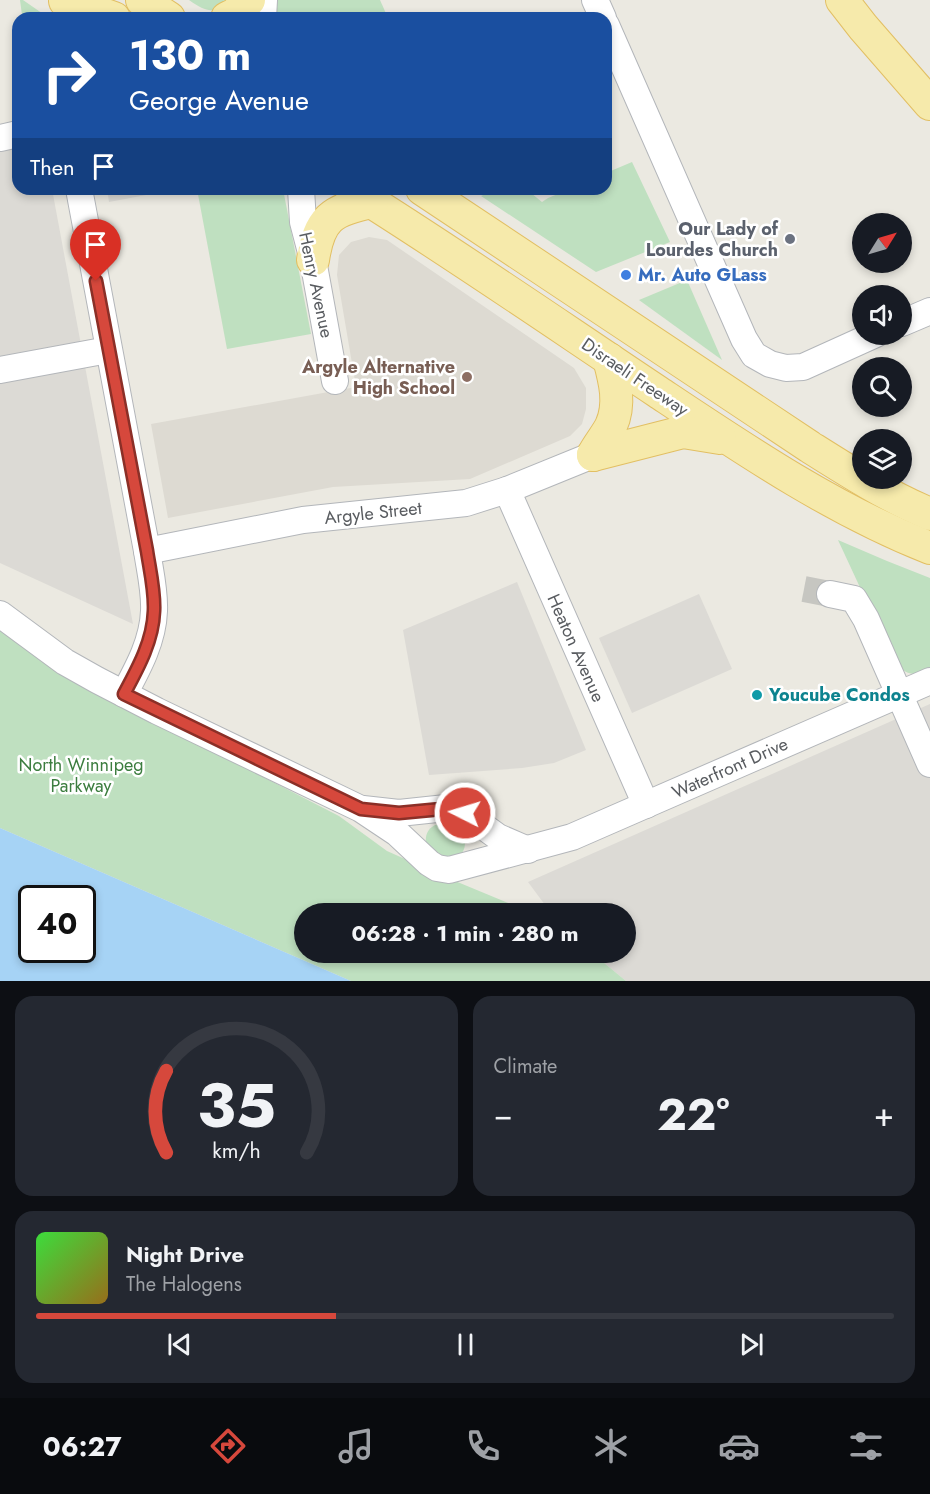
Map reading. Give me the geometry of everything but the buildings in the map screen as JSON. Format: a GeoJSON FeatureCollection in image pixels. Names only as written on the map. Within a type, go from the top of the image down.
{"type":"FeatureCollection","features":[{"type":"Feature","properties":{"kind":"main road"},"geometry":{"type":"LineString","coordinates":[[64,0],[82,12]]}},
{"type":"Feature","properties":{"kind":"main road"},"geometry":{"type":"LineString","coordinates":[[64,0],[97,12]]}},
{"type":"Feature","properties":{"kind":"main road"},"geometry":{"type":"LineString","coordinates":[[142,0],[159,12]]}},
{"type":"Feature","properties":{"kind":"main road"},"geometry":{"type":"LineString","coordinates":[[237,12],[249,0]]}},
{"type":"Feature","properties":{"kind":"main road"},"geometry":{"type":"LineString","coordinates":[[850,3],[930,104]]}},
{"type":"Feature","properties":{"kind":"main road","name":"Disraeli Freeway"},"geometry":{"type":"LineString","coordinates":[[431,195],[810,447],[858,477],[930,513]]}},
{"type":"Feature","properties":{"kind":"main road"},"geometry":{"type":"LineString","coordinates":[[313,261],[315,242],[328,219],[361,196]]}},
{"type":"Feature","properties":{"kind":"main road","name":"Disraeli Freeway"},"geometry":{"type":"LineString","coordinates":[[361,196],[798,483],[880,527],[930,548]]}},
{"type":"Feature","properties":{"kind":"main road"},"geometry":{"type":"LineString","coordinates":[[592,455],[614,415],[615,383],[609,359]]}},
{"type":"Feature","properties":{"kind":"main road"},"geometry":{"type":"LineString","coordinates":[[592,455],[683,432],[731,441]]}},
{"type":"Feature","properties":{"kind":"street"},"geometry":{"type":"LineString","coordinates":[[612,39],[744,339],[754,355],[770,364],[786,368],[803,367],[852,345]]}},
{"type":"Feature","properties":{"kind":"street"},"geometry":{"type":"LineString","coordinates":[[80,195],[154,594],[152,626],[143,658],[124,694]]}},
{"type":"Feature","properties":{"kind":"street","name":"Henry Avenue"},"geometry":{"type":"LineString","coordinates":[[301,195],[303,222],[313,261],[335,381]]}},
{"type":"Feature","properties":{"kind":"street"},"geometry":{"type":"LineString","coordinates":[[912,319],[930,311]]}},
{"type":"Feature","properties":{"kind":"street"},"geometry":{"type":"LineString","coordinates":[[0,370],[108,350]]}},
{"type":"Feature","properties":{"kind":"street","name":"Argyle Street"},"geometry":{"type":"LineString","coordinates":[[147,551],[303,520],[466,503],[507,490],[592,455]]}},
{"type":"Feature","properties":{"kind":"street","name":"Heaton Avenue"},"geometry":{"type":"LineString","coordinates":[[507,490],[646,806]]}},
{"type":"Feature","properties":{"kind":"street"},"geometry":{"type":"LineString","coordinates":[[830,594],[854,599],[867,619],[930,764]]}},
{"type":"Feature","properties":{"kind":"street","name":"Waterfront Drive"},"geometry":{"type":"LineString","coordinates":[[0,614],[66,662],[97,680],[361,809],[397,833],[426,860],[444,870],[455,870],[572,837],[930,681]]}},
{"type":"Feature","properties":{"kind":"street","name":"Waterfront Drive"},"geometry":{"type":"LineString","coordinates":[[361,809],[399,813],[446,808],[458,810],[498,837],[528,850]]}},
{"type":"Feature","properties":{"kind":"street"},"geometry":{"type":"LineString","coordinates":[[426,860],[419,848],[420,826],[426,818],[438,810]]}},
{"type":"Feature","properties":{"kind":"street"},"geometry":{"type":"LineString","coordinates":[[461,868],[471,861],[478,848],[478,830],[473,820]]}},
{"type":"Feature","properties":{"kind":"shaded area"},"geometry":{"type":"Polygon","coordinates":[[[12,146],[12,195],[53,195],[133,624],[0,563],[0,149],[12,146]]]}},
{"type":"Feature","properties":{"kind":"shaded area"},"geometry":{"type":"Polygon","coordinates":[[[108,195],[146,195],[109,202],[108,195]]]}},
{"type":"Feature","properties":{"kind":"shaded area","name":"Argyle Alternative High School"},"geometry":{"type":"Polygon","coordinates":[[[369,237],[387,240],[574,368],[586,388],[586,409],[582,424],[570,436],[470,479],[333,487],[168,518],[151,424],[356,387],[337,275],[339,255],[351,242],[369,237]]]}},
{"type":"Feature","properties":{"kind":"shaded area"},"geometry":{"type":"Polygon","coordinates":[[[517,582],[586,750],[554,763],[522,768],[429,775],[403,630],[517,582]]]}},
{"type":"Feature","properties":{"kind":"shaded area"},"geometry":{"type":"Polygon","coordinates":[[[699,594],[732,669],[632,713],[599,638],[699,594]]]}},
{"type":"Feature","properties":{"kind":"shaded area"},"geometry":{"type":"Polygon","coordinates":[[[930,704],[930,981],[626,981],[604,963],[636,963],[636,903],[544,903],[528,882],[930,704]]]}},
{"type":"Feature","properties":{"kind":"green space"},"geometry":{"type":"Polygon","coordinates":[[[20,0],[40,12],[22,12],[20,0]]]}},
{"type":"Feature","properties":{"kind":"green space"},"geometry":{"type":"Polygon","coordinates":[[[189,0],[234,0],[216,9],[207,10],[189,0]]]}},
{"type":"Feature","properties":{"kind":"green space"},"geometry":{"type":"Polygon","coordinates":[[[278,0],[380,0],[385,12],[276,12],[278,0]]]}},
{"type":"Feature","properties":{"kind":"green space"},"geometry":{"type":"Polygon","coordinates":[[[632,162],[670,242],[596,272],[481,196],[533,195],[542,202],[555,195],[612,195],[612,170],[632,162]]]}},
{"type":"Feature","properties":{"kind":"green space"},"geometry":{"type":"Polygon","coordinates":[[[198,195],[284,195],[311,334],[227,349],[198,195]]]}},
{"type":"Feature","properties":{"kind":"green space"},"geometry":{"type":"Polygon","coordinates":[[[687,280],[722,360],[639,300],[687,280]]]}},
{"type":"Feature","properties":{"kind":"green space"},"geometry":{"type":"Polygon","coordinates":[[[838,540],[930,578],[930,669],[912,674],[896,665],[838,540]]]}},
{"type":"Feature","properties":{"kind":"green space","name":"North Winnipeg Parkway"},"geometry":{"type":"Polygon","coordinates":[[[0,626],[71,678],[339,816],[387,851],[508,903],[294,903],[294,956],[0,828],[0,626]]]}},
{"type":"Feature","properties":{"kind":"green space"},"geometry":{"type":"Polygon","coordinates":[[[435,825],[448,826],[463,836],[465,847],[462,853],[444,859],[426,844],[427,833],[435,825]]]}},
{"type":"Feature","properties":{"kind":"green space","name":"North Winnipeg Parkway"},"geometry":{"type":"Polygon","coordinates":[[[310,963],[604,963],[626,981],[351,981],[310,963]]]}},
{"type":"Feature","properties":{"kind":"water"},"geometry":{"type":"Polygon","coordinates":[[[0,828],[294,956],[294,963],[310,963],[351,981],[0,981],[0,828]]]}},
{"type":"Feature","properties":{"kind":"tunnel"},"geometry":{"type":"LineString","coordinates":[[804,589],[830,594]]}},
{"type":"Feature","properties":{"kind":"place","name":"Our Lady of Lourdes Church"},"geometry":{"type":"Point","coordinates":[790,239]}},
{"type":"Feature","properties":{"kind":"place","name":"Mr. Auto GLass"},"geometry":{"type":"Point","coordinates":[626,275]}},
{"type":"Feature","properties":{"kind":"place","name":"Argyle Alternative High School"},"geometry":{"type":"Point","coordinates":[467,377]}},
{"type":"Feature","properties":{"kind":"place","name":"Youcube Condos"},"geometry":{"type":"Point","coordinates":[757,695]}},
{"type":"Feature","properties":{"kind":"route"},"geometry":{"type":"LineString","coordinates":[[96,281],[154,594],[154,611],[149,639],[143,658],[124,694],[361,809],[399,813],[452,808],[465,813]]}}]}
